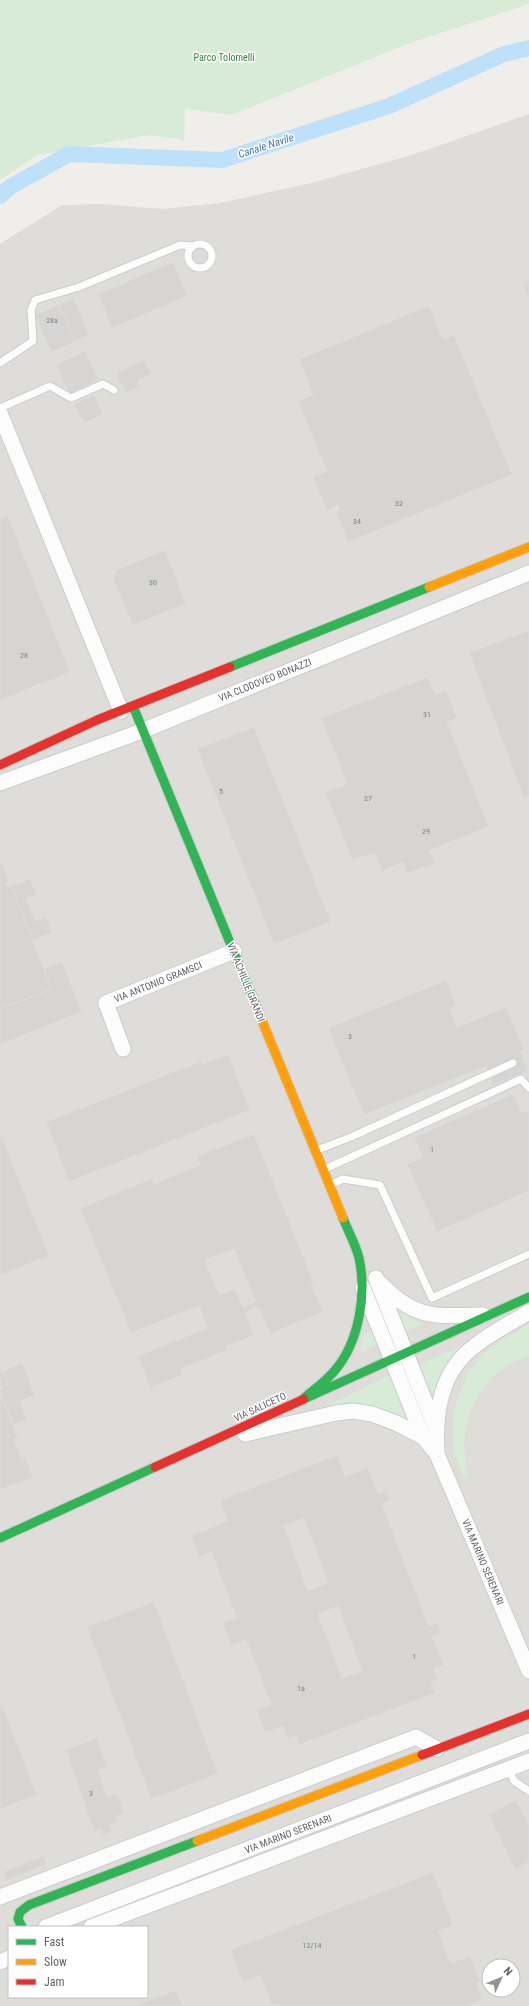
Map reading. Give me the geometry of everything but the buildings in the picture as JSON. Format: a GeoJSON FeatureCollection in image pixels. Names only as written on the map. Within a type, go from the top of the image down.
{"type":"FeatureCollection","features":[{"type":"Feature","properties":{"kind":"street"},"geometry":{"type":"LineString","coordinates":[[0,413],[127,708]]}},
{"type":"Feature","properties":{"kind":"street"},"geometry":{"type":"LineString","coordinates":[[0,765],[127,708],[529,547]]}},
{"type":"Feature","properties":{"kind":"street","name":"VIA CLODOVEO BONAZZI"},"geometry":{"type":"LineString","coordinates":[[0,783],[142,731],[529,573]]}},
{"type":"Feature","properties":{"kind":"street","name":"VIA ACHILLE GRANDI"},"geometry":{"type":"LineString","coordinates":[[127,708],[142,731],[234,951],[359,1258],[392,1296],[412,1309],[436,1316],[488,1315]]}},
{"type":"Feature","properties":{"kind":"street","name":"VIA ANTONIO GRAMSCI"},"geometry":{"type":"LineString","coordinates":[[123,1049],[106,1003],[234,951]]}},
{"type":"Feature","properties":{"kind":"street","name":"VIA ACHILLE GRANDI"},"geometry":{"type":"LineString","coordinates":[[302,1400],[337,1370],[349,1351],[360,1311],[361,1284],[359,1258]]}},
{"type":"Feature","properties":{"kind":"street","name":"VIA ACHILLE GRANDI"},"geometry":{"type":"LineString","coordinates":[[376,1278],[406,1352]]}},
{"type":"Feature","properties":{"kind":"street","name":"VIA ACHILLE GRANDI"},"geometry":{"type":"LineString","coordinates":[[361,1284],[392,1358]]}},
{"type":"Feature","properties":{"kind":"street","name":"VIA SALICETO"},"geometry":{"type":"LineString","coordinates":[[0,1538],[392,1358],[529,1297]]}},
{"type":"Feature","properties":{"kind":"street","name":"VIA MARINO SERENARI"},"geometry":{"type":"LineString","coordinates":[[437,1454],[436,1429],[445,1385],[459,1361],[478,1344],[529,1312]]}},
{"type":"Feature","properties":{"kind":"street","name":"VIA MARINO SERENARI"},"geometry":{"type":"LineString","coordinates":[[406,1352],[436,1429]]}},
{"type":"Feature","properties":{"kind":"street","name":"VIA MARINO SERENARI"},"geometry":{"type":"LineString","coordinates":[[392,1358],[422,1438]]}},
{"type":"Feature","properties":{"kind":"street","name":"VIA MARINO SERENARI"},"geometry":{"type":"LineString","coordinates":[[209,1442],[336,1412],[353,1411],[372,1414],[396,1423],[422,1438],[437,1454],[529,1670]]}},
{"type":"Feature","properties":{"kind":"street"},"geometry":{"type":"LineString","coordinates":[[22,1926],[18,1919],[20,1912],[29,1906],[529,1714]]}},
{"type":"Feature","properties":{"kind":"street"},"geometry":{"type":"LineString","coordinates":[[0,1897],[416,1737],[437,1749]]}},
{"type":"Feature","properties":{"kind":"street","name":"VIA MARINO SERENARI"},"geometry":{"type":"LineString","coordinates":[[49,1926],[529,1741]]}},
{"type":"Feature","properties":{"kind":"street","name":"VIA MARINO SERENARI"},"geometry":{"type":"LineString","coordinates":[[94,1926],[529,1761]]}},
{"type":"Feature","properties":{"kind":"street"},"geometry":{"type":"LineString","coordinates":[[335,1768],[341,1786]]}},
{"type":"Feature","properties":{"kind":"street"},"geometry":{"type":"LineString","coordinates":[[454,1770],[461,1787]]}},
{"type":"Feature","properties":{"kind":"street"},"geometry":{"type":"LineString","coordinates":[[342,1813],[349,1830]]}},
{"type":"Feature","properties":{"kind":"street"},"geometry":{"type":"LineString","coordinates":[[209,1816],[216,1834]]}},
{"type":"Feature","properties":{"kind":"street"},"geometry":{"type":"LineString","coordinates":[[88,1863],[95,1880]]}},
{"type":"Feature","properties":{"kind":"street"},"geometry":{"type":"LineString","coordinates":[[205,1866],[212,1881]]}},
{"type":"Feature","properties":{"kind":"lane"},"geometry":{"type":"LineString","coordinates":[[0,363],[33,340],[31,310],[35,300],[79,287],[180,245],[192,246]]}},
{"type":"Feature","properties":{"kind":"lane"},"geometry":{"type":"LineString","coordinates":[[0,408],[50,386],[71,398],[103,384],[114,390]]}},
{"type":"Feature","properties":{"kind":"lane"},"geometry":{"type":"LineString","coordinates":[[315,1151],[351,1137],[513,1063]]}},
{"type":"Feature","properties":{"kind":"lane"},"geometry":{"type":"LineString","coordinates":[[323,1170],[521,1079],[529,1088]]}},
{"type":"Feature","properties":{"kind":"lane"},"geometry":{"type":"LineString","coordinates":[[329,1186],[343,1179],[380,1185],[432,1298],[529,1254]]}},
{"type":"Feature","properties":{"kind":"lane"},"geometry":{"type":"LineString","coordinates":[[509,1769],[514,1780],[529,1791]]}},
{"type":"Feature","properties":{"kind":"shaded area"},"geometry":{"type":"Polygon","coordinates":[[[529,114],[529,2006],[0,2006],[0,244],[62,205],[99,204],[163,209],[220,203],[311,183],[412,155],[529,114]]]}},
{"type":"Feature","properties":{"kind":"green space","name":"Parco Tolomelli"},"geometry":{"type":"Polygon","coordinates":[[[0,0],[529,0],[529,4],[410,43],[232,115],[185,109],[184,140],[150,135],[37,155],[0,180],[0,0]]]}},
{"type":"Feature","properties":{"kind":"green space"},"geometry":{"type":"Polygon","coordinates":[[[396,1310],[423,1324],[405,1332],[396,1310]]]}},
{"type":"Feature","properties":{"kind":"green space"},"geometry":{"type":"Polygon","coordinates":[[[529,1324],[529,1356],[509,1365],[496,1374],[483,1388],[476,1399],[467,1424],[465,1436],[464,1450],[468,1476],[464,1478],[453,1451],[453,1412],[468,1372],[490,1348],[529,1324]]]}},
{"type":"Feature","properties":{"kind":"green space"},"geometry":{"type":"Polygon","coordinates":[[[373,1331],[378,1344],[360,1352],[364,1333],[373,1331]]]}},
{"type":"Feature","properties":{"kind":"green space"},"geometry":{"type":"Polygon","coordinates":[[[462,1346],[452,1358],[437,1392],[433,1394],[429,1393],[418,1365],[462,1346]]]}},
{"type":"Feature","properties":{"kind":"green space"},"geometry":{"type":"Polygon","coordinates":[[[390,1375],[409,1422],[387,1411],[367,1406],[347,1405],[322,1408],[390,1375]]]}},
{"type":"Feature","properties":{"kind":"waterway","name":"Canale Navile"},"geometry":{"type":"LineString","coordinates":[[0,196],[10,187],[69,154],[222,160],[389,106],[504,54],[529,48]]}},
{"type":"Feature","properties":{"kind":"traffic: fast"},"geometry":{"type":"LineString","coordinates":[[230,667],[429,587]]}},
{"type":"Feature","properties":{"kind":"traffic: fast"},"geometry":{"type":"LineString","coordinates":[[133,706],[256,1006]]}},
{"type":"Feature","properties":{"kind":"traffic: fast"},"geometry":{"type":"LineString","coordinates":[[302,1400],[328,1378],[344,1358],[350,1345],[359,1316],[362,1287],[359,1258],[343,1218]]}},
{"type":"Feature","properties":{"kind":"traffic: fast"},"geometry":{"type":"LineString","coordinates":[[304,1399],[529,1297]]}},
{"type":"Feature","properties":{"kind":"traffic: fast"},"geometry":{"type":"LineString","coordinates":[[0,1538],[155,1467]]}},
{"type":"Feature","properties":{"kind":"traffic: fast"},"geometry":{"type":"LineString","coordinates":[[22,1926],[18,1919],[20,1912],[29,1905],[197,1841]]}},
{"type":"Feature","properties":{"kind":"traffic: slow"},"geometry":{"type":"LineString","coordinates":[[429,587],[529,547]]}},
{"type":"Feature","properties":{"kind":"traffic: slow"},"geometry":{"type":"LineString","coordinates":[[256,1006],[343,1218]]}},
{"type":"Feature","properties":{"kind":"traffic: slow"},"geometry":{"type":"LineString","coordinates":[[197,1841],[422,1755]]}},
{"type":"Feature","properties":{"kind":"traffic: jam"},"geometry":{"type":"LineString","coordinates":[[0,765],[97,720],[230,667]]}},
{"type":"Feature","properties":{"kind":"traffic: jam"},"geometry":{"type":"LineString","coordinates":[[155,1467],[304,1399]]}},
{"type":"Feature","properties":{"kind":"traffic: jam"},"geometry":{"type":"LineString","coordinates":[[422,1755],[529,1714]]}}]}
